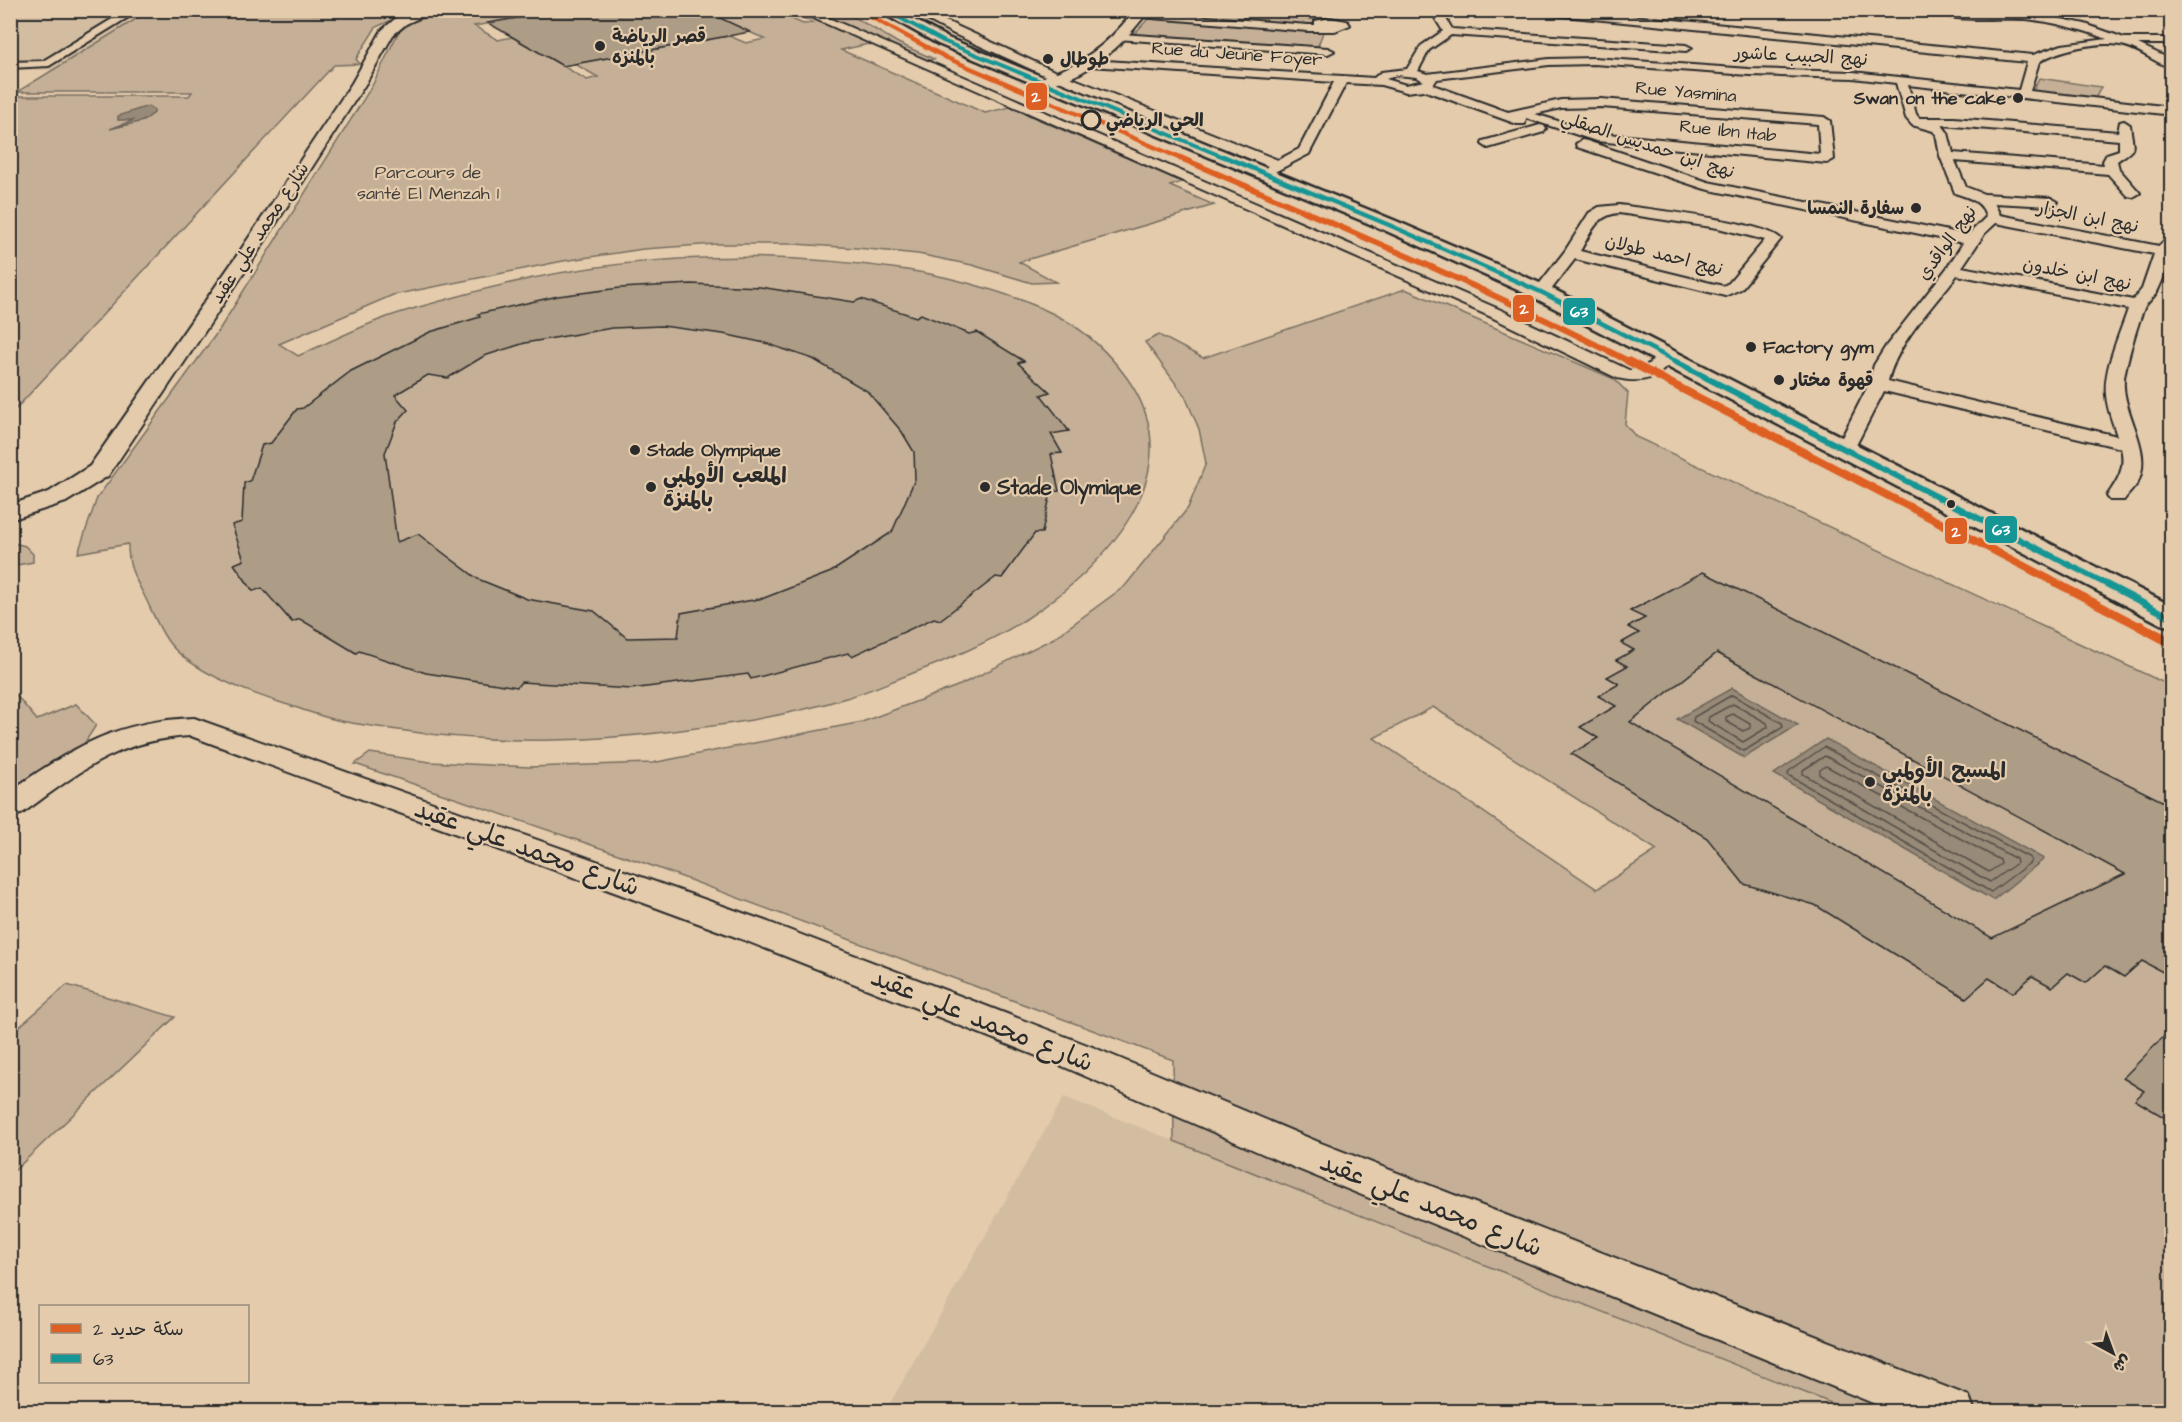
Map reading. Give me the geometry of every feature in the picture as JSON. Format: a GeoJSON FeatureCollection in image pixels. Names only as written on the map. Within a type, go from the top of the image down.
{"type":"FeatureCollection","features":[{"type":"Feature","properties":{"kind":"main road"},"geometry":{"type":"LineString","coordinates":[[884,10],[917,29],[1014,64],[1272,170],[1540,292],[2172,618]]}},
{"type":"Feature","properties":{"kind":"street"},"geometry":{"type":"LineString","coordinates":[[10,65],[45,64],[135,10]]}},
{"type":"Feature","properties":{"kind":"street","name":"شارع محمد علي عقيد"},"geometry":{"type":"LineString","coordinates":[[10,524],[38,518],[88,496],[94,488],[99,471],[245,258],[359,83],[387,33],[401,21],[430,10]]}},
{"type":"Feature","properties":{"kind":"street"},"geometry":{"type":"LineString","coordinates":[[800,10],[1485,309],[1623,374],[1640,377],[1649,375],[1667,357]]}},
{"type":"Feature","properties":{"kind":"street"},"geometry":{"type":"LineString","coordinates":[[913,10],[1014,64]]}},
{"type":"Feature","properties":{"kind":"street"},"geometry":{"type":"LineString","coordinates":[[1189,10],[1331,24]]}},
{"type":"Feature","properties":{"kind":"street"},"geometry":{"type":"LineString","coordinates":[[1322,64],[1331,24],[1344,10]]}},
{"type":"Feature","properties":{"kind":"street"},"geometry":{"type":"LineString","coordinates":[[1435,10],[1449,32]]}},
{"type":"Feature","properties":{"kind":"street"},"geometry":{"type":"LineString","coordinates":[[1637,10],[1650,22]]}},
{"type":"Feature","properties":{"kind":"street"},"geometry":{"type":"LineString","coordinates":[[1934,10],[1964,15],[2051,19],[2100,31],[2172,65]]}},
{"type":"Feature","properties":{"kind":"street"},"geometry":{"type":"LineString","coordinates":[[1533,11],[2036,59],[2075,46],[2124,41],[2172,42]]}},
{"type":"Feature","properties":{"kind":"street"},"geometry":{"type":"LineString","coordinates":[[1051,80],[1085,68],[1121,37],[1136,12],[1308,28],[1331,24]]}},
{"type":"Feature","properties":{"kind":"street"},"geometry":{"type":"LineString","coordinates":[[1411,73],[1425,48],[1449,32],[1686,48]]}},
{"type":"Feature","properties":{"kind":"street"},"geometry":{"type":"LineString","coordinates":[[1121,37],[1322,64],[1384,78],[1401,87],[1426,82]]}},
{"type":"Feature","properties":{"kind":"street"},"geometry":{"type":"LineString","coordinates":[[2024,94],[2030,66],[2036,59]]}},
{"type":"Feature","properties":{"kind":"street","name":"نهج الحبيب عاشور"},"geometry":{"type":"LineString","coordinates":[[1426,82],[1570,61],[1749,72],[1815,73],[1901,80],[2165,111]]}},
{"type":"Feature","properties":{"kind":"street","name":"Rue du Jeune Foyer"},"geometry":{"type":"LineString","coordinates":[[1090,63],[1322,64],[1342,79],[1384,78]]}},
{"type":"Feature","properties":{"kind":"street"},"geometry":{"type":"LineString","coordinates":[[1384,78],[1411,73],[1426,82]]}},
{"type":"Feature","properties":{"kind":"street"},"geometry":{"type":"LineString","coordinates":[[1272,170],[1304,151],[1342,79]]}},
{"type":"Feature","properties":{"kind":"street"},"geometry":{"type":"LineString","coordinates":[[1901,80],[1910,115],[1916,122],[1954,122],[2126,137]]}},
{"type":"Feature","properties":{"kind":"street","name":"نهج ابن حمديس الصقلي"},"geometry":{"type":"LineString","coordinates":[[1426,82],[1514,114],[1540,129],[1678,178],[1737,193],[1972,240]]}},
{"type":"Feature","properties":{"kind":"street"},"geometry":{"type":"LineString","coordinates":[[2165,111],[2172,96]]}},
{"type":"Feature","properties":{"kind":"street","name":"Rue Yasmina"},"geometry":{"type":"LineString","coordinates":[[1514,114],[1561,104],[1601,103],[1824,121],[1827,159]]}},
{"type":"Feature","properties":{"kind":"street"},"geometry":{"type":"LineString","coordinates":[[2120,106],[2126,137],[2124,153],[2109,159],[2112,171],[2133,193]]}},
{"type":"Feature","properties":{"kind":"street","name":"Rue Ibn Itab"},"geometry":{"type":"LineString","coordinates":[[1514,114],[1596,137],[1827,159]]}},
{"type":"Feature","properties":{"kind":"street","name":"نهج الواقدي"},"geometry":{"type":"LineString","coordinates":[[1845,449],[1878,384],[1883,365],[1894,346],[1953,270],[1979,230],[1994,218],[1993,209],[1984,198],[1960,190],[1941,133],[1937,128],[1916,122]]}},
{"type":"Feature","properties":{"kind":"street"},"geometry":{"type":"LineString","coordinates":[[1488,144],[1540,129]]}},
{"type":"Feature","properties":{"kind":"street"},"geometry":{"type":"LineString","coordinates":[[1947,156],[2112,171]]}},
{"type":"Feature","properties":{"kind":"street"},"geometry":{"type":"LineString","coordinates":[[1718,224],[1737,193]]}},
{"type":"Feature","properties":{"kind":"street"},"geometry":{"type":"LineString","coordinates":[[1984,198],[2051,202]]}},
{"type":"Feature","properties":{"kind":"street","name":"نهج احمد طولان"},"geometry":{"type":"LineString","coordinates":[[1540,292],[1571,252],[1594,216],[1604,210],[1619,209],[1718,224],[1767,235],[1774,239],[1735,286],[1725,291],[1571,252]]}},
{"type":"Feature","properties":{"kind":"street","name":"نهج ابن الجزار"},"geometry":{"type":"LineString","coordinates":[[1994,218],[2167,246]]}},
{"type":"Feature","properties":{"kind":"street"},"geometry":{"type":"LineString","coordinates":[[2137,306],[2150,290],[2167,246]]}},
{"type":"Feature","properties":{"kind":"street","name":"نهج ابن خلدون"},"geometry":{"type":"LineString","coordinates":[[1953,270],[2137,306],[2115,376],[2114,397],[2133,459],[2133,473],[2128,485],[2117,496]]}},
{"type":"Feature","properties":{"kind":"street"},"geometry":{"type":"LineString","coordinates":[[1878,384],[2129,444]]}},
{"type":"Feature","properties":{"kind":"street","name":"شارع محمد علي عقيد"},"geometry":{"type":"LineString","coordinates":[[10,513],[64,494],[99,471]]}},
{"type":"Feature","properties":{"kind":"street","name":"شارع محمد علي عقيد"},"geometry":{"type":"LineString","coordinates":[[10,807],[101,746],[132,733],[167,726],[195,727],[756,931],[1076,1056],[1307,1155],[1952,1412]]}},
{"type":"Feature","properties":{"kind":"shaded area"},"geometry":{"type":"Polygon","coordinates":[[[10,11],[149,11],[55,70],[11,70],[10,11]]]}},
{"type":"Feature","properties":{"kind":"shaded area"},"geometry":{"type":"Polygon","coordinates":[[[1064,1097],[1851,1411],[885,1412],[1064,1097]]]}},
{"type":"Feature","properties":{"kind":"green space"},"geometry":{"type":"Polygon","coordinates":[[[330,10],[412,11],[376,27],[356,59],[360,64],[334,65],[11,414],[11,96],[189,96],[192,92],[17,92],[149,11],[316,11],[313,14],[324,14],[330,10]]]}},
{"type":"Feature","properties":{"kind":"green space","name":"Parcours de santé El Menzah 1"},"geometry":{"type":"Polygon","coordinates":[[[801,10],[844,11],[898,43],[934,59],[924,61],[878,42],[841,50],[985,113],[1010,107],[1182,182],[1170,186],[1214,205],[1019,262],[1056,282],[1032,283],[972,265],[918,254],[857,248],[794,244],[716,244],[643,249],[563,261],[393,295],[279,344],[298,356],[388,317],[508,284],[564,272],[678,259],[735,257],[850,263],[925,273],[1008,295],[1063,319],[1090,338],[1106,353],[1127,378],[1145,414],[1151,449],[1145,483],[1131,515],[1110,545],[1056,598],[1013,627],[953,657],[862,693],[790,713],[715,726],[619,737],[506,740],[430,734],[343,721],[239,688],[193,664],[170,644],[159,627],[135,577],[130,565],[128,544],[78,553],[97,498],[219,330],[372,86],[398,33],[410,23],[443,11],[565,11],[474,26],[498,40],[512,37],[587,80],[598,77],[575,64],[729,36],[746,43],[765,39],[703,11],[773,11],[803,24],[813,23],[792,12],[801,10]]]}},
{"type":"Feature","properties":{"kind":"green space"},"geometry":{"type":"Polygon","coordinates":[[[1167,11],[1324,20],[1316,22],[1315,25],[1318,27],[1165,15],[1167,11]]]}},
{"type":"Feature","properties":{"kind":"green space"},"geometry":{"type":"Polygon","coordinates":[[[1148,19],[1324,30],[1317,48],[1132,36],[1148,19]]]}},
{"type":"Feature","properties":{"kind":"green space"},"geometry":{"type":"Polygon","coordinates":[[[2039,78],[2101,87],[2095,99],[2033,91],[2039,78]]]}},
{"type":"Feature","properties":{"kind":"green space"},"geometry":{"type":"Polygon","coordinates":[[[1405,289],[1614,379],[1628,393],[1625,424],[1636,437],[2171,686],[2171,1411],[1851,1411],[1174,1141],[1173,1060],[647,864],[355,764],[370,753],[430,762],[529,767],[652,763],[862,722],[960,685],[1054,638],[1125,586],[1188,508],[1206,463],[1199,429],[1185,396],[1145,342],[1159,335],[1203,358],[1405,289]],[[1433,707],[1374,738],[1597,889],[1657,850],[1433,707]]]}},
{"type":"Feature","properties":{"kind":"green space"},"geometry":{"type":"Polygon","coordinates":[[[10,542],[25,546],[33,554],[33,562],[11,566],[10,542]]]}},
{"type":"Feature","properties":{"kind":"green space"},"geometry":{"type":"Polygon","coordinates":[[[10,688],[37,720],[76,704],[96,725],[82,747],[10,795],[10,688]]]}},
{"type":"Feature","properties":{"kind":"green space"},"geometry":{"type":"Polygon","coordinates":[[[67,985],[175,1017],[11,1174],[11,1034],[67,985]]]}},
{"type":"Feature","properties":{"kind":"water"},"geometry":{"type":"Polygon","coordinates":[[[148,106],[154,110],[154,113],[143,121],[110,129],[134,120],[118,120],[118,116],[148,106]]]}},
{"type":"Feature","properties":{"kind":"water"},"geometry":{"type":"Polygon","coordinates":[[[1732,688],[1798,725],[1744,758],[1677,719],[1732,688]]]}},
{"type":"Feature","properties":{"kind":"water"},"geometry":{"type":"Polygon","coordinates":[[[1826,739],[2044,859],[1993,900],[1774,774],[1826,739]]]}},
{"type":"Feature","properties":{"kind":"building","name":"قصر الرياضة بالمنزه"},"geometry":{"type":"Polygon","coordinates":[[[565,10],[703,10],[750,32],[563,66],[488,23],[565,10]]]}},
{"type":"Feature","properties":{"kind":"building","name":"Stade Olymique"},"geometry":{"type":"Polygon","coordinates":[[[691,284],[760,287],[854,302],[861,299],[916,317],[921,314],[969,334],[977,332],[1024,361],[1018,363],[1050,392],[1041,395],[1069,431],[1051,434],[1062,453],[1051,454],[1059,491],[1051,492],[1042,533],[1035,533],[1002,578],[996,577],[940,620],[934,618],[852,656],[848,653],[751,679],[748,674],[631,689],[521,682],[517,687],[426,673],[359,651],[356,653],[300,619],[292,622],[262,588],[253,591],[234,564],[244,560],[232,525],[242,522],[244,483],[250,481],[262,445],[271,443],[297,409],[303,408],[351,371],[430,332],[480,317],[478,314],[558,296],[620,288],[691,284]],[[662,326],[612,328],[525,343],[484,356],[448,378],[428,375],[395,395],[408,410],[397,422],[385,453],[397,542],[418,534],[478,579],[527,599],[594,611],[627,638],[678,637],[681,613],[764,598],[831,572],[892,532],[915,479],[914,452],[902,432],[867,391],[813,359],[765,343],[723,334],[662,326]]]}},
{"type":"Feature","properties":{"kind":"building","name":"المسبح الأولمبي بالمنزه"},"geometry":{"type":"Polygon","coordinates":[[[1703,572],[2172,806],[2172,977],[2142,961],[2124,977],[2105,966],[2086,983],[2068,973],[2052,987],[2032,976],[2013,993],[1989,978],[1966,998],[1815,905],[1744,884],[1707,838],[1571,754],[1598,738],[1580,727],[1616,706],[1598,696],[1619,684],[1607,677],[1627,666],[1616,660],[1634,650],[1621,643],[1639,633],[1628,627],[1645,618],[1630,611],[1703,572]],[[1717,653],[1630,722],[1992,938],[2125,874],[1717,653]]]}},
{"type":"Feature","properties":{"kind":"building"},"geometry":{"type":"Polygon","coordinates":[[[2172,1028],[2172,1122],[2135,1100],[2144,1091],[2123,1078],[2172,1028]]]}},
{"type":"Feature","properties":{"kind":"rail line","name":"2"},"geometry":{"type":"LineString","coordinates":[[858,10],[947,58],[1415,259],[1549,320],[2172,643]]}},
{"type":"Feature","properties":{"kind":"transit line","name":"63"},"geometry":{"type":"LineString","coordinates":[[885,10],[943,41],[1389,225],[1541,292],[2172,618]]}},
{"type":"Feature","properties":{"kind":"place","name":"قصر الرياضة بالمنزه"},"geometry":{"type":"Point","coordinates":[600,46]}},
{"type":"Feature","properties":{"kind":"place","name":"طوطال"},"geometry":{"type":"Point","coordinates":[1048,59]}},
{"type":"Feature","properties":{"kind":"place","name":"Swan on the cake"},"geometry":{"type":"Point","coordinates":[2018,98]}},
{"type":"Feature","properties":{"kind":"place","name":"الحي الرياضي"},"geometry":{"type":"Point","coordinates":[1091,120]}},
{"type":"Feature","properties":{"kind":"place","name":"سفارة النمسا"},"geometry":{"type":"Point","coordinates":[1916,208]}},
{"type":"Feature","properties":{"kind":"place","name":"Factory gym"},"geometry":{"type":"Point","coordinates":[1751,347]}},
{"type":"Feature","properties":{"kind":"place","name":"قهوة مختار"},"geometry":{"type":"Point","coordinates":[1779,380]}},
{"type":"Feature","properties":{"kind":"place","name":"Stade Olympique"},"geometry":{"type":"Point","coordinates":[635,450]}},
{"type":"Feature","properties":{"kind":"place","name":"الملعب الأولمبي بالمنزه"},"geometry":{"type":"Point","coordinates":[651,487]}},
{"type":"Feature","properties":{"kind":"place","name":"Stade Olymique"},"geometry":{"type":"Point","coordinates":[985,487]}},
{"type":"Feature","properties":{"kind":"place","name":"المسبح الأولمبي بالمنزه"},"geometry":{"type":"Point","coordinates":[1870,782]}}]}
